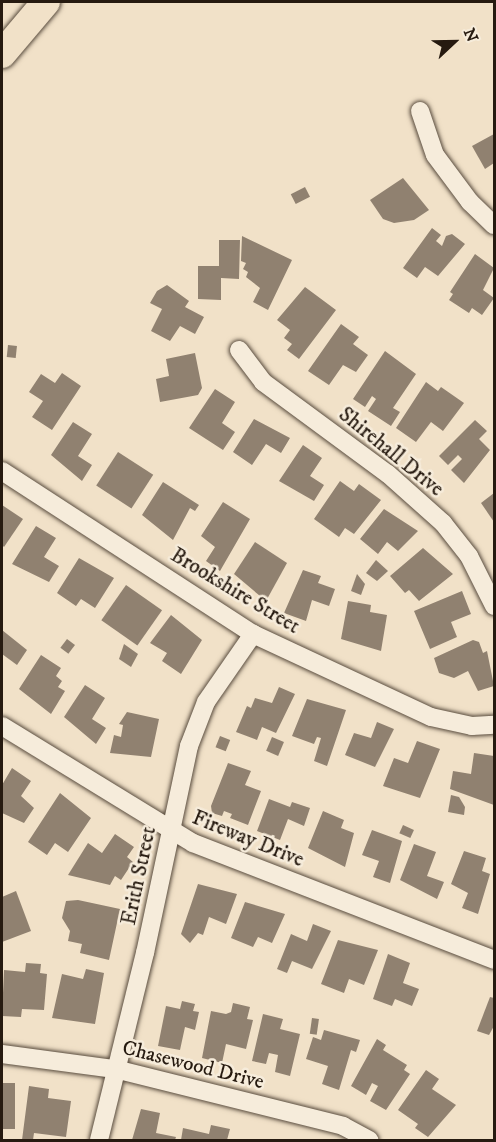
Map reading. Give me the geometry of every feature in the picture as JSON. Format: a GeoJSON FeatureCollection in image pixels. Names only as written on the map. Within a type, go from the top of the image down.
{"type":"FeatureCollection","features":[{"type":"Feature","properties":{"kind":"main road"},"geometry":{"type":"LineString","coordinates":[[2,54],[46,2]]}},
{"type":"Feature","properties":{"kind":"street"},"geometry":{"type":"LineString","coordinates":[[420,111],[435,155],[470,202],[495,225]]}},
{"type":"Feature","properties":{"kind":"street","name":"Shirehall Drive"},"geometry":{"type":"LineString","coordinates":[[239,351],[263,382],[388,474],[443,523],[469,556],[495,606]]}},
{"type":"Feature","properties":{"kind":"street","name":"Brookshire Street"},"geometry":{"type":"LineString","coordinates":[[2,471],[253,634],[431,717],[472,726],[495,725]]}},
{"type":"Feature","properties":{"kind":"street","name":"Erith Street"},"geometry":{"type":"LineString","coordinates":[[99,1140],[172,832],[174,802],[186,758],[206,702],[253,634]]}},
{"type":"Feature","properties":{"kind":"street","name":"Fireway Drive"},"geometry":{"type":"LineString","coordinates":[[2,726],[172,832],[495,960]]}},
{"type":"Feature","properties":{"kind":"street","name":"Chasewood Drive"},"geometry":{"type":"LineString","coordinates":[[2,1054],[115,1069],[344,1126],[369,1140]]}},
{"type":"Feature","properties":{"kind":"building"},"geometry":{"type":"Polygon","coordinates":[[[494,134],[494,163],[485,169],[472,146],[494,134]]]}},
{"type":"Feature","properties":{"kind":"building"},"geometry":{"type":"Polygon","coordinates":[[[403,178],[429,210],[414,220],[394,223],[383,219],[370,200],[403,178]]]}},
{"type":"Feature","properties":{"kind":"building"},"geometry":{"type":"Polygon","coordinates":[[[305,187],[310,197],[296,204],[291,194],[305,187]]]}},
{"type":"Feature","properties":{"kind":"building"},"geometry":{"type":"Polygon","coordinates":[[[432,228],[441,235],[436,241],[442,246],[446,236],[452,234],[465,244],[438,276],[425,267],[417,278],[403,268],[432,228]]]}},
{"type":"Feature","properties":{"kind":"building"},"geometry":{"type":"Polygon","coordinates":[[[242,236],[292,260],[268,310],[253,302],[260,288],[246,277],[248,272],[243,269],[246,263],[241,261],[242,236]]]}},
{"type":"Feature","properties":{"kind":"building"},"geometry":{"type":"Polygon","coordinates":[[[219,240],[240,240],[239,279],[221,278],[221,300],[198,299],[198,266],[219,266],[219,240]]]}},
{"type":"Feature","properties":{"kind":"building"},"geometry":{"type":"Polygon","coordinates":[[[475,254],[494,268],[483,290],[494,298],[482,315],[472,308],[469,313],[449,300],[453,294],[450,292],[475,254]]]}},
{"type":"Feature","properties":{"kind":"building"},"geometry":{"type":"Polygon","coordinates":[[[167,285],[189,301],[185,307],[204,317],[195,334],[180,326],[170,341],[151,331],[162,309],[150,303],[157,291],[167,285]]]}},
{"type":"Feature","properties":{"kind":"building"},"geometry":{"type":"Polygon","coordinates":[[[305,287],[336,310],[299,359],[287,350],[292,344],[284,338],[290,330],[277,320],[305,287]]]}},
{"type":"Feature","properties":{"kind":"building"},"geometry":{"type":"Polygon","coordinates":[[[341,324],[359,337],[353,344],[368,355],[356,372],[343,365],[329,385],[308,371],[341,324]]]}},
{"type":"Feature","properties":{"kind":"building"},"geometry":{"type":"Polygon","coordinates":[[[8,345],[17,346],[16,358],[7,357],[8,345]]]}},
{"type":"Feature","properties":{"kind":"building"},"geometry":{"type":"Polygon","coordinates":[[[385,351],[416,374],[393,408],[400,412],[391,426],[368,411],[376,399],[372,396],[365,407],[353,399],[385,351]]]}},
{"type":"Feature","properties":{"kind":"building"},"geometry":{"type":"Polygon","coordinates":[[[195,353],[202,388],[198,395],[160,402],[156,379],[169,376],[166,359],[195,353]]]}},
{"type":"Feature","properties":{"kind":"building"},"geometry":{"type":"Polygon","coordinates":[[[62,373],[81,386],[52,430],[32,417],[43,401],[29,392],[41,374],[55,383],[62,373]]]}},
{"type":"Feature","properties":{"kind":"building"},"geometry":{"type":"Polygon","coordinates":[[[426,382],[438,391],[441,387],[464,403],[443,431],[431,422],[416,442],[396,428],[426,382]]]}},
{"type":"Feature","properties":{"kind":"building"},"geometry":{"type":"Polygon","coordinates":[[[215,389],[235,402],[222,423],[235,432],[223,450],[189,428],[215,389]]]}},
{"type":"Feature","properties":{"kind":"building"},"geometry":{"type":"Polygon","coordinates":[[[254,419],[290,438],[281,453],[266,444],[252,465],[233,452],[254,419]]]}},
{"type":"Feature","properties":{"kind":"building"},"geometry":{"type":"Polygon","coordinates":[[[475,420],[487,431],[479,439],[490,450],[464,483],[451,470],[462,459],[458,455],[448,465],[439,456],[475,420]]]}},
{"type":"Feature","properties":{"kind":"building"},"geometry":{"type":"Polygon","coordinates":[[[73,422],[92,434],[78,456],[92,465],[82,481],[51,455],[73,422]]]}},
{"type":"Feature","properties":{"kind":"building"},"geometry":{"type":"Polygon","coordinates":[[[303,445],[322,458],[310,476],[324,485],[314,501],[279,481],[303,445]]]}},
{"type":"Feature","properties":{"kind":"building"},"geometry":{"type":"Polygon","coordinates":[[[118,452],[153,475],[131,508],[96,486],[118,452]]]}},
{"type":"Feature","properties":{"kind":"building"},"geometry":{"type":"Polygon","coordinates":[[[340,481],[354,491],[359,484],[381,500],[354,534],[345,528],[339,537],[314,519],[340,481]]]}},
{"type":"Feature","properties":{"kind":"building"},"geometry":{"type":"Polygon","coordinates":[[[163,482],[199,505],[195,511],[190,508],[173,540],[142,515],[163,482]]]}},
{"type":"Feature","properties":{"kind":"building"},"geometry":{"type":"Polygon","coordinates":[[[494,493],[494,522],[481,503],[494,493]]]}},
{"type":"Feature","properties":{"kind":"building"},"geometry":{"type":"Polygon","coordinates":[[[223,502],[250,519],[220,571],[206,561],[215,547],[201,536],[223,502]]]}},
{"type":"Feature","properties":{"kind":"building"},"geometry":{"type":"Polygon","coordinates":[[[2,505],[23,519],[4,547],[2,545],[2,505]]]}},
{"type":"Feature","properties":{"kind":"building"},"geometry":{"type":"Polygon","coordinates":[[[384,509],[418,531],[398,551],[387,542],[378,554],[360,539],[384,509]]]}},
{"type":"Feature","properties":{"kind":"building"},"geometry":{"type":"Polygon","coordinates":[[[36,526],[56,538],[44,557],[59,566],[49,582],[12,564],[36,526]]]}},
{"type":"Feature","properties":{"kind":"building"},"geometry":{"type":"Polygon","coordinates":[[[255,542],[287,563],[266,601],[234,574],[255,542]]]}},
{"type":"Feature","properties":{"kind":"building"},"geometry":{"type":"Polygon","coordinates":[[[423,548],[453,574],[419,601],[409,590],[405,593],[390,576],[423,548]]]}},
{"type":"Feature","properties":{"kind":"building"},"geometry":{"type":"Polygon","coordinates":[[[79,558],[114,578],[95,608],[81,599],[76,606],[57,593],[79,558]]]}},
{"type":"Feature","properties":{"kind":"building"},"geometry":{"type":"Polygon","coordinates":[[[376,560],[388,571],[377,581],[366,573],[376,560]]]}},
{"type":"Feature","properties":{"kind":"building"},"geometry":{"type":"Polygon","coordinates":[[[303,570],[321,576],[318,583],[335,589],[329,606],[312,600],[306,621],[284,613],[303,570]]]}},
{"type":"Feature","properties":{"kind":"building"},"geometry":{"type":"Polygon","coordinates":[[[357,574],[365,584],[361,595],[351,591],[357,574]]]}},
{"type":"Feature","properties":{"kind":"building"},"geometry":{"type":"Polygon","coordinates":[[[126,585],[162,610],[137,645],[101,620],[126,585]]]}},
{"type":"Feature","properties":{"kind":"building"},"geometry":{"type":"Polygon","coordinates":[[[462,591],[471,614],[451,622],[457,637],[430,649],[414,611],[462,591]]]}},
{"type":"Feature","properties":{"kind":"building"},"geometry":{"type":"Polygon","coordinates":[[[348,601],[371,605],[370,612],[387,615],[381,651],[341,639],[348,601]]]}},
{"type":"Feature","properties":{"kind":"building"},"geometry":{"type":"Polygon","coordinates":[[[171,615],[202,640],[181,674],[162,661],[167,653],[150,643],[171,615]]]}},
{"type":"Feature","properties":{"kind":"building"},"geometry":{"type":"Polygon","coordinates":[[[2,630],[27,650],[17,665],[2,654],[2,630]]]}},
{"type":"Feature","properties":{"kind":"building"},"geometry":{"type":"Polygon","coordinates":[[[67,639],[75,645],[68,654],[60,648],[67,639]]]}},
{"type":"Feature","properties":{"kind":"building"},"geometry":{"type":"Polygon","coordinates":[[[473,640],[479,642],[483,653],[487,651],[494,686],[478,691],[468,671],[454,678],[439,673],[434,658],[473,640]]]}},
{"type":"Feature","properties":{"kind":"building"},"geometry":{"type":"Polygon","coordinates":[[[124,644],[138,654],[131,667],[119,659],[124,644]]]}},
{"type":"Feature","properties":{"kind":"building"},"geometry":{"type":"Polygon","coordinates":[[[41,655],[61,668],[56,676],[62,681],[58,687],[65,691],[51,714],[19,689],[41,655]]]}},
{"type":"Feature","properties":{"kind":"building"},"geometry":{"type":"Polygon","coordinates":[[[85,685],[105,698],[92,719],[106,728],[96,744],[64,717],[85,685]]]}},
{"type":"Feature","properties":{"kind":"building"},"geometry":{"type":"Polygon","coordinates":[[[279,687],[295,694],[276,733],[262,727],[257,740],[236,732],[247,706],[251,708],[255,698],[272,703],[279,687]]]}},
{"type":"Feature","properties":{"kind":"building"},"geometry":{"type":"Polygon","coordinates":[[[307,699],[346,710],[327,766],[314,761],[321,738],[317,737],[314,744],[292,736],[307,699]]]}},
{"type":"Feature","properties":{"kind":"building"},"geometry":{"type":"Polygon","coordinates":[[[127,712],[159,719],[151,757],[110,753],[114,735],[121,737],[123,725],[119,724],[127,712]]]}},
{"type":"Feature","properties":{"kind":"building"},"geometry":{"type":"Polygon","coordinates":[[[377,722],[394,729],[375,767],[345,755],[354,733],[371,738],[377,722]]]}},
{"type":"Feature","properties":{"kind":"building"},"geometry":{"type":"Polygon","coordinates":[[[220,736],[230,740],[226,751],[216,747],[220,736]]]}},
{"type":"Feature","properties":{"kind":"building"},"geometry":{"type":"Polygon","coordinates":[[[272,737],[284,742],[278,756],[266,751],[272,737]]]}},
{"type":"Feature","properties":{"kind":"building"},"geometry":{"type":"Polygon","coordinates":[[[417,741],[440,749],[420,798],[383,786],[394,758],[408,763],[417,741]]]}},
{"type":"Feature","properties":{"kind":"building"},"geometry":{"type":"Polygon","coordinates":[[[474,753],[494,756],[494,805],[450,789],[453,771],[471,774],[474,753]]]}},
{"type":"Feature","properties":{"kind":"building"},"geometry":{"type":"Polygon","coordinates":[[[228,763],[251,771],[245,785],[261,791],[248,825],[230,818],[232,814],[224,811],[222,816],[212,813],[211,806],[228,763]]]}},
{"type":"Feature","properties":{"kind":"building"},"geometry":{"type":"Polygon","coordinates":[[[12,768],[31,781],[21,796],[34,808],[24,823],[2,813],[2,785],[12,768]]]}},
{"type":"Feature","properties":{"kind":"building"},"geometry":{"type":"Polygon","coordinates":[[[60,793],[91,818],[68,852],[55,843],[47,855],[28,842],[60,793]]]}},
{"type":"Feature","properties":{"kind":"building"},"geometry":{"type":"Polygon","coordinates":[[[451,795],[459,797],[465,807],[464,815],[448,812],[451,795]]]}},
{"type":"Feature","properties":{"kind":"building"},"geometry":{"type":"Polygon","coordinates":[[[269,799],[290,807],[292,802],[310,808],[304,826],[288,819],[280,840],[257,831],[269,799]]]}},
{"type":"Feature","properties":{"kind":"building"},"geometry":{"type":"Polygon","coordinates":[[[323,811],[344,820],[341,828],[354,833],[345,867],[308,848],[323,811]]]}},
{"type":"Feature","properties":{"kind":"building"},"geometry":{"type":"Polygon","coordinates":[[[403,825],[414,830],[410,838],[399,833],[403,825]]]}},
{"type":"Feature","properties":{"kind":"building"},"geometry":{"type":"Polygon","coordinates":[[[372,830],[402,841],[390,883],[373,877],[379,861],[362,855],[372,830]]]}},
{"type":"Feature","properties":{"kind":"building"},"geometry":{"type":"Polygon","coordinates":[[[115,834],[134,847],[127,857],[133,862],[121,880],[115,876],[110,885],[68,875],[88,843],[102,853],[115,834]]]}},
{"type":"Feature","properties":{"kind":"building"},"geometry":{"type":"Polygon","coordinates":[[[414,844],[436,852],[427,876],[444,882],[437,899],[400,880],[414,844]]]}},
{"type":"Feature","properties":{"kind":"building"},"geometry":{"type":"Polygon","coordinates":[[[464,851],[486,858],[482,871],[490,874],[478,914],[462,908],[468,893],[451,884],[464,851]]]}},
{"type":"Feature","properties":{"kind":"building"},"geometry":{"type":"Polygon","coordinates":[[[198,884],[237,894],[226,924],[209,917],[203,935],[198,933],[190,943],[181,934],[198,884]]]}},
{"type":"Feature","properties":{"kind":"building"},"geometry":{"type":"Polygon","coordinates":[[[16,891],[31,931],[2,942],[2,897],[16,891]]]}},
{"type":"Feature","properties":{"kind":"building"},"geometry":{"type":"Polygon","coordinates":[[[78,900],[120,909],[109,960],[80,953],[82,944],[68,941],[70,931],[62,918],[66,901],[78,900]]]}},
{"type":"Feature","properties":{"kind":"building"},"geometry":{"type":"Polygon","coordinates":[[[245,902],[285,914],[272,943],[258,937],[253,947],[231,938],[245,902]]]}},
{"type":"Feature","properties":{"kind":"building"},"geometry":{"type":"Polygon","coordinates":[[[313,924],[331,931],[312,969],[292,961],[287,973],[277,969],[291,934],[307,941],[313,924]]]}},
{"type":"Feature","properties":{"kind":"building"},"geometry":{"type":"Polygon","coordinates":[[[338,940],[378,950],[364,985],[349,979],[344,993],[321,984],[338,940]]]}},
{"type":"Feature","properties":{"kind":"building"},"geometry":{"type":"Polygon","coordinates":[[[388,954],[410,963],[403,983],[419,989],[412,1006],[395,999],[392,1006],[373,999],[388,954]]]}},
{"type":"Feature","properties":{"kind":"building"},"geometry":{"type":"Polygon","coordinates":[[[26,963],[41,964],[40,973],[47,974],[44,1010],[22,1009],[21,1017],[2,1016],[4,970],[25,972],[26,963]]]}},
{"type":"Feature","properties":{"kind":"building"},"geometry":{"type":"Polygon","coordinates":[[[86,969],[104,973],[95,1024],[52,1018],[62,974],[83,979],[86,969]]]}},
{"type":"Feature","properties":{"kind":"building"},"geometry":{"type":"Polygon","coordinates":[[[490,997],[494,998],[494,1026],[489,1035],[477,1031],[490,997]]]}},
{"type":"Feature","properties":{"kind":"building"},"geometry":{"type":"Polygon","coordinates":[[[182,1001],[195,1004],[193,1011],[199,1012],[195,1030],[185,1027],[180,1050],[158,1046],[166,1006],[180,1009],[182,1001]]]}},
{"type":"Feature","properties":{"kind":"building"},"geometry":{"type":"Polygon","coordinates":[[[233,1003],[250,1007],[247,1019],[253,1020],[246,1049],[226,1044],[222,1063],[202,1058],[211,1011],[226,1014],[231,1012],[233,1003]]]}},
{"type":"Feature","properties":{"kind":"building"},"geometry":{"type":"Polygon","coordinates":[[[263,1014],[283,1019],[280,1029],[300,1034],[290,1076],[275,1072],[278,1055],[269,1053],[266,1064],[252,1061],[263,1014]]]}},
{"type":"Feature","properties":{"kind":"building"},"geometry":{"type":"Polygon","coordinates":[[[312,1018],[319,1019],[317,1035],[310,1034],[312,1018]]]}},
{"type":"Feature","properties":{"kind":"building"},"geometry":{"type":"Polygon","coordinates":[[[324,1030],[360,1040],[356,1052],[351,1050],[339,1090],[322,1084],[328,1066],[306,1059],[313,1037],[321,1040],[324,1030]]]}},
{"type":"Feature","properties":{"kind":"building"},"geometry":{"type":"Polygon","coordinates":[[[377,1039],[386,1045],[383,1050],[407,1065],[404,1070],[410,1074],[386,1110],[370,1101],[378,1086],[372,1083],[366,1095],[351,1086],[377,1039]]]}},
{"type":"Feature","properties":{"kind":"building"},"geometry":{"type":"Polygon","coordinates":[[[426,1070],[439,1079],[432,1089],[456,1105],[428,1137],[415,1128],[418,1124],[398,1110],[426,1070]]]}},
{"type":"Feature","properties":{"kind":"building"},"geometry":{"type":"Polygon","coordinates":[[[2,1083],[15,1083],[15,1129],[2,1129],[2,1083]]]}},
{"type":"Feature","properties":{"kind":"building"},"geometry":{"type":"Polygon","coordinates":[[[29,1086],[49,1089],[48,1098],[71,1101],[66,1137],[34,1133],[33,1140],[22,1140],[29,1086]]]}},
{"type":"Feature","properties":{"kind":"building"},"geometry":{"type":"Polygon","coordinates":[[[141,1109],[160,1113],[156,1133],[176,1137],[175,1140],[132,1140],[141,1109]]]}},
{"type":"Feature","properties":{"kind":"building"},"geometry":{"type":"Polygon","coordinates":[[[211,1125],[230,1129],[227,1140],[181,1140],[183,1128],[209,1134],[211,1125]]]}}]}
